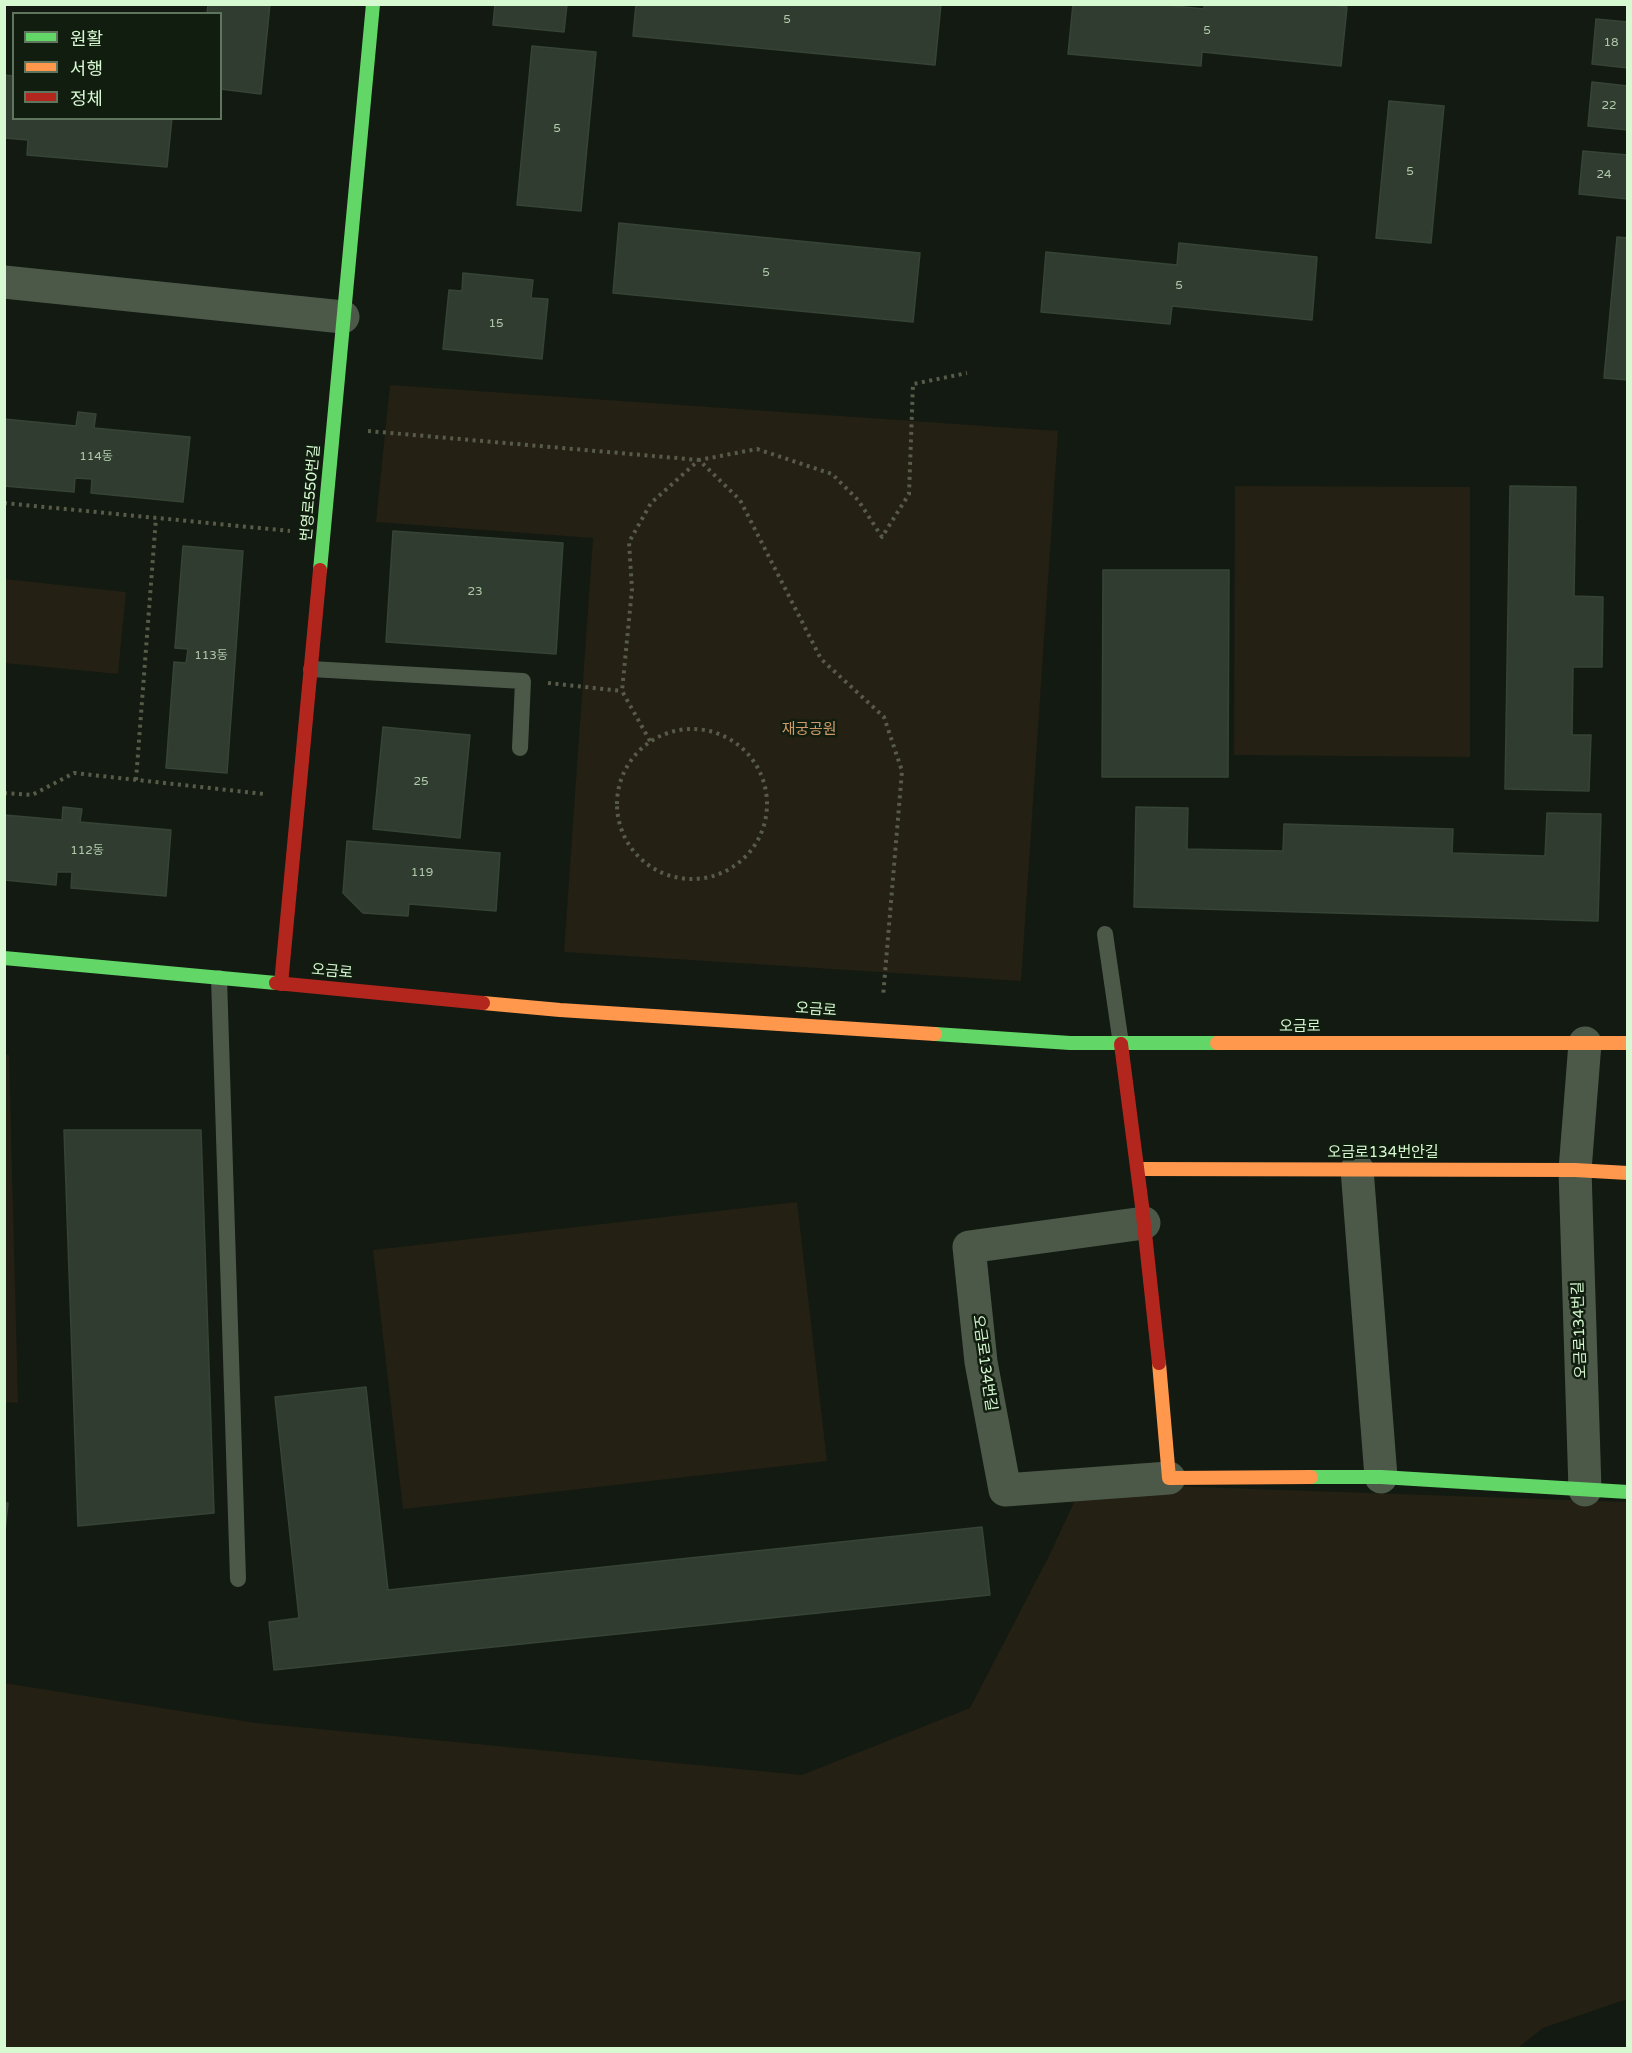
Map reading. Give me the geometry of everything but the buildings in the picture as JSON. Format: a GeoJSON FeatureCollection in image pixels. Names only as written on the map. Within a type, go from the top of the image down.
{"type":"FeatureCollection","features":[{"type":"Feature","properties":{"kind":"street","name":"번영로550번길"},"geometry":{"type":"LineString","coordinates":[[281,984],[373,4]]}},
{"type":"Feature","properties":{"kind":"street"},"geometry":{"type":"LineString","coordinates":[[4,282],[343,318]]}},
{"type":"Feature","properties":{"kind":"street","name":"오금로"},"geometry":{"type":"LineString","coordinates":[[4,958],[560,1010],[1070,1043],[1628,1043]]}},
{"type":"Feature","properties":{"kind":"street","name":"오금로134번길"},"geometry":{"type":"LineString","coordinates":[[1585,1043],[1575,1170],[1585,1490]]}},
{"type":"Feature","properties":{"kind":"street"},"geometry":{"type":"LineString","coordinates":[[1121,1044],[1139,1169],[1169,1478]]}},
{"type":"Feature","properties":{"kind":"street","name":"오금로134번안길"},"geometry":{"type":"LineString","coordinates":[[1139,1169],[1575,1170],[1628,1173]]}},
{"type":"Feature","properties":{"kind":"street"},"geometry":{"type":"LineString","coordinates":[[1357,1169],[1381,1477]]}},
{"type":"Feature","properties":{"kind":"street","name":"오금로134번길"},"geometry":{"type":"LineString","coordinates":[[1144,1223],[969,1247],[981,1362],[1005,1490],[1169,1478],[1381,1477],[1628,1492]]}},
{"type":"Feature","properties":{"kind":"lane"},"geometry":{"type":"LineString","coordinates":[[310,669],[524,681],[520,748]]}},
{"type":"Feature","properties":{"kind":"lane"},"geometry":{"type":"LineString","coordinates":[[1105,934],[1121,1044]]}},
{"type":"Feature","properties":{"kind":"lane"},"geometry":{"type":"LineString","coordinates":[[219,978],[238,1579]]}},
{"type":"Feature","properties":{"kind":"path"},"geometry":{"type":"LineString","coordinates":[[333,428],[699,460],[757,449],[832,474],[858,500],[882,537],[909,494],[913,384],[968,373]]}},
{"type":"Feature","properties":{"kind":"path"},"geometry":{"type":"LineString","coordinates":[[650,741],[622,691],[632,589],[629,542],[651,503],[699,460]]}},
{"type":"Feature","properties":{"kind":"path"},"geometry":{"type":"LineString","coordinates":[[699,460],[740,500],[821,659],[884,717],[902,771],[880,1030]]}},
{"type":"Feature","properties":{"kind":"path"},"geometry":{"type":"LineString","coordinates":[[4,503],[324,534]]}},
{"type":"Feature","properties":{"kind":"path"},"geometry":{"type":"LineString","coordinates":[[136,780],[156,518]]}},
{"type":"Feature","properties":{"kind":"path"},"geometry":{"type":"LineString","coordinates":[[524,681],[622,691]]}},
{"type":"Feature","properties":{"kind":"path"},"geometry":{"type":"LineString","coordinates":[[696,728],[719,733],[733,741],[756,764],[766,786],[768,810],[762,833],[749,854],[731,869],[707,878],[681,878],[657,870],[636,854],[623,832],[617,807],[620,782],[631,759],[650,741],[672,731],[696,728]]}},
{"type":"Feature","properties":{"kind":"path"},"geometry":{"type":"LineString","coordinates":[[4,792],[32,795],[74,773],[299,798]]}},
{"type":"Feature","properties":{"kind":"green space","name":"재궁공원"},"geometry":{"type":"Polygon","coordinates":[[[390,385],[1058,431],[1021,981],[564,952],[593,538],[376,522],[390,385]]]}},
{"type":"Feature","properties":{"kind":"green space"},"geometry":{"type":"Polygon","coordinates":[[[1235,486],[1470,487],[1470,757],[1234,755],[1235,486]]]}},
{"type":"Feature","properties":{"kind":"green space"},"geometry":{"type":"Polygon","coordinates":[[[4,579],[126,592],[118,674],[5,663],[4,579]]]}},
{"type":"Feature","properties":{"kind":"green space"},"geometry":{"type":"Polygon","coordinates":[[[4,1055],[9,1055],[18,1403],[4,1402],[4,1055]]]}},
{"type":"Feature","properties":{"kind":"green space"},"geometry":{"type":"Polygon","coordinates":[[[797,1202],[827,1461],[403,1509],[373,1250],[797,1202]]]}},
{"type":"Feature","properties":{"kind":"green space"},"geometry":{"type":"Polygon","coordinates":[[[1083,1483],[1627,1502],[1627,1999],[1543,2028],[1518,2048],[5,2048],[4,1683],[256,1723],[802,1775],[970,1708],[1050,1554],[1083,1483]]]}},
{"type":"Feature","properties":{"kind":"traffic: fast"},"geometry":{"type":"LineString","coordinates":[[320,570],[373,4]]}},
{"type":"Feature","properties":{"kind":"traffic: fast"},"geometry":{"type":"LineString","coordinates":[[4,958],[276,983]]}},
{"type":"Feature","properties":{"kind":"traffic: fast"},"geometry":{"type":"LineString","coordinates":[[935,1034],[1070,1043],[1217,1043]]}},
{"type":"Feature","properties":{"kind":"traffic: fast"},"geometry":{"type":"LineString","coordinates":[[1311,1477],[1381,1477],[1628,1492]]}},
{"type":"Feature","properties":{"kind":"traffic: slow"},"geometry":{"type":"LineString","coordinates":[[483,1003],[935,1034]]}},
{"type":"Feature","properties":{"kind":"traffic: slow"},"geometry":{"type":"LineString","coordinates":[[1217,1043],[1628,1043]]}},
{"type":"Feature","properties":{"kind":"traffic: slow"},"geometry":{"type":"LineString","coordinates":[[1139,1169],[1575,1170],[1628,1173]]}},
{"type":"Feature","properties":{"kind":"traffic: slow"},"geometry":{"type":"LineString","coordinates":[[1159,1363],[1169,1478],[1311,1477]]}},
{"type":"Feature","properties":{"kind":"traffic: jam"},"geometry":{"type":"LineString","coordinates":[[281,984],[320,570]]}},
{"type":"Feature","properties":{"kind":"traffic: jam"},"geometry":{"type":"LineString","coordinates":[[276,983],[483,1003]]}},
{"type":"Feature","properties":{"kind":"traffic: jam"},"geometry":{"type":"LineString","coordinates":[[1121,1044],[1159,1363]]}}]}
